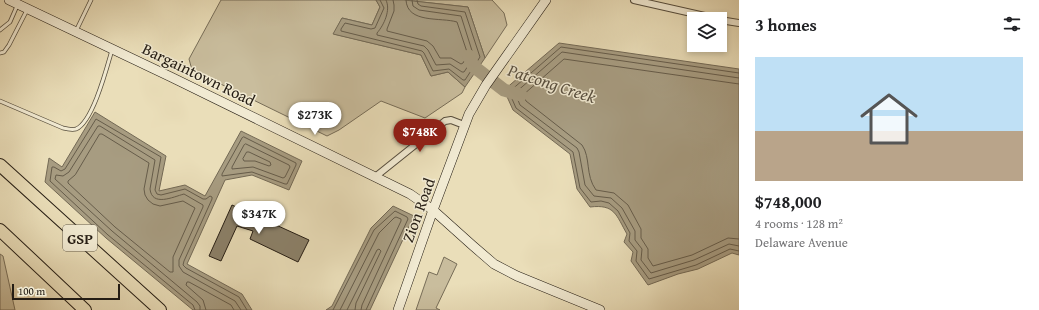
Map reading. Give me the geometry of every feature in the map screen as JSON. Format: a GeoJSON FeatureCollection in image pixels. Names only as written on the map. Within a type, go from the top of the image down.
{"type":"FeatureCollection","features":[{"type":"Feature","properties":{"kind":"highway","name":"GSP"},"geometry":{"type":"LineString","coordinates":[[0,165],[160,310]]}},
{"type":"Feature","properties":{"kind":"highway"},"geometry":{"type":"LineString","coordinates":[[0,230],[85,310]]}},
{"type":"Feature","properties":{"kind":"main road","name":"Bargaintown Road"},"geometry":{"type":"LineString","coordinates":[[9,0],[410,194],[433,210],[494,264],[517,276],[600,310]]}},
{"type":"Feature","properties":{"kind":"main road","name":"Zion Road"},"geometry":{"type":"LineString","coordinates":[[398,310],[464,125],[486,85],[546,0]]}},
{"type":"Feature","properties":{"kind":"street"},"geometry":{"type":"LineString","coordinates":[[634,0],[688,12]]}},
{"type":"Feature","properties":{"kind":"street"},"geometry":{"type":"LineString","coordinates":[[727,21],[739,23]]}},
{"type":"Feature","properties":{"kind":"street"},"geometry":{"type":"LineString","coordinates":[[375,177],[445,121],[451,120],[464,125]]}},
{"type":"Feature","properties":{"kind":"lane"},"geometry":{"type":"LineString","coordinates":[[76,32],[91,0]]}},
{"type":"Feature","properties":{"kind":"lane"},"geometry":{"type":"LineString","coordinates":[[0,30],[10,22],[18,4]]}},
{"type":"Feature","properties":{"kind":"lane"},"geometry":{"type":"LineString","coordinates":[[0,53],[4,52],[9,45],[28,9]]}},
{"type":"Feature","properties":{"kind":"lane"},"geometry":{"type":"LineString","coordinates":[[0,101],[63,128],[76,128],[82,124],[92,109],[100,90],[112,50]]}},
{"type":"Feature","properties":{"kind":"shaded area"},"geometry":{"type":"Polygon","coordinates":[[[221,0],[376,0],[380,7],[372,25],[342,18],[334,34],[421,55],[431,76],[448,72],[465,87],[462,93],[425,118],[381,101],[339,130],[327,136],[192,70],[189,59],[221,0]]]}},
{"type":"Feature","properties":{"kind":"shaded area"},"geometry":{"type":"Polygon","coordinates":[[[404,0],[492,0],[504,13],[507,25],[485,58],[468,7],[404,0]]]}},
{"type":"Feature","properties":{"kind":"shaded area"},"geometry":{"type":"Polygon","coordinates":[[[0,254],[3,256],[15,310],[0,310],[0,254]]]}},
{"type":"Feature","properties":{"kind":"shaded area"},"geometry":{"type":"Polygon","coordinates":[[[444,257],[457,264],[436,308],[440,310],[416,310],[429,272],[437,275],[444,257]]]}},
{"type":"Feature","properties":{"kind":"water"},"geometry":{"type":"Polygon","coordinates":[[[376,0],[404,0],[468,7],[485,58],[465,87],[448,72],[431,76],[421,55],[333,34],[342,18],[372,25],[380,7],[376,0]]]}},
{"type":"Feature","properties":{"kind":"water"},"geometry":{"type":"Polygon","coordinates":[[[559,43],[739,69],[739,255],[732,253],[698,269],[678,274],[648,285],[631,261],[633,252],[624,242],[627,234],[617,216],[610,209],[605,207],[590,207],[577,189],[570,154],[513,110],[504,90],[559,43]]]}},
{"type":"Feature","properties":{"kind":"water"},"geometry":{"type":"Polygon","coordinates":[[[95,112],[166,156],[159,191],[185,185],[205,196],[241,131],[302,161],[289,190],[252,175],[225,180],[187,264],[242,294],[252,310],[193,310],[106,238],[45,182],[49,158],[62,167],[95,112]]]}},
{"type":"Feature","properties":{"kind":"water"},"geometry":{"type":"Polygon","coordinates":[[[393,206],[414,216],[370,310],[326,310],[332,306],[371,228],[393,206]]]}},
{"type":"Feature","properties":{"kind":"building"},"geometry":{"type":"Polygon","coordinates":[[[232,205],[309,240],[298,262],[250,239],[253,231],[237,226],[221,261],[209,256],[232,205]]]}},
{"type":"Feature","properties":{"kind":"waterway","name":"Patcong Creek"},"geometry":{"type":"LineString","coordinates":[[469,56],[473,66],[504,90],[521,95]]}}]}
